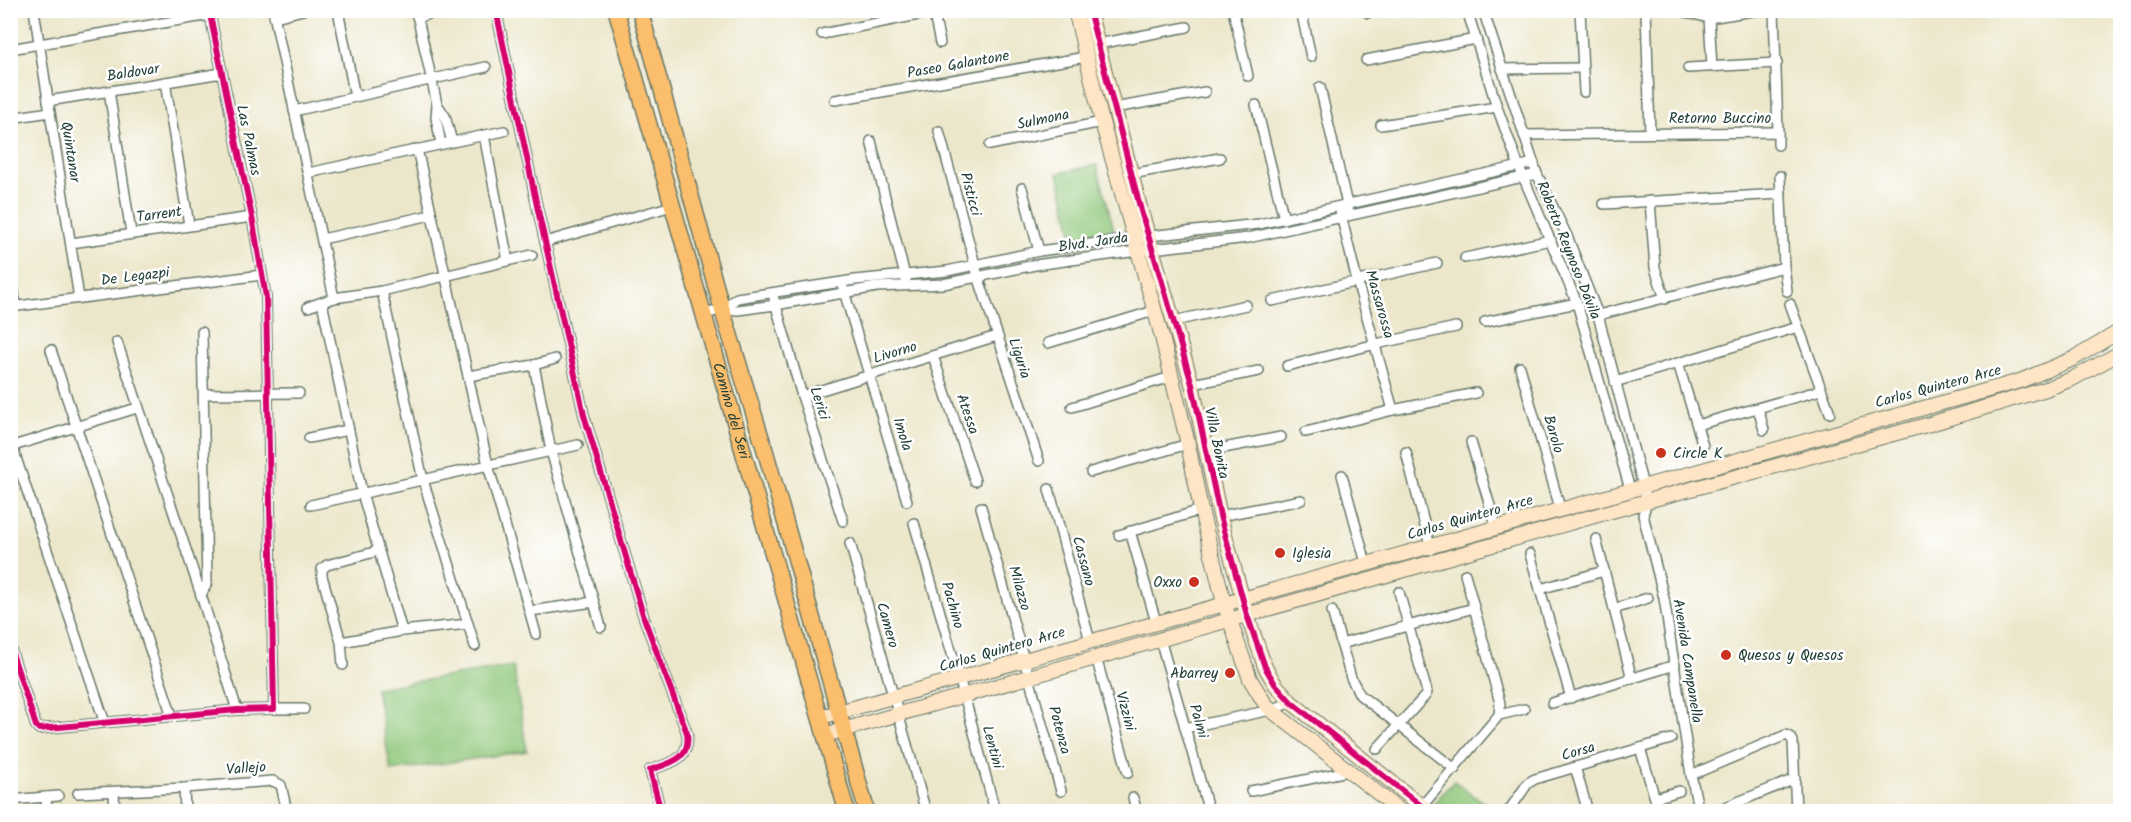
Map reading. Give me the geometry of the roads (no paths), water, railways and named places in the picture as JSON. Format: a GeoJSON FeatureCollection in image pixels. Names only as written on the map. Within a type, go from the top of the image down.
{"type":"FeatureCollection","features":[{"type":"Feature","properties":{"kind":"main road","name":"Camino del Seri"},"geometry":{"type":"LineString","coordinates":[[616,10],[847,812]]}},
{"type":"Feature","properties":{"kind":"main road","name":"Camino del Seri"},"geometry":{"type":"LineString","coordinates":[[640,10],[722,309],[767,457],[867,812]]}},
{"type":"Feature","properties":{"kind":"main road","name":"Villa Bonita"},"geometry":{"type":"LineString","coordinates":[[1075,10],[1102,122],[1188,444],[1201,510],[1224,603],[1250,679],[1271,710],[1402,812]]}},
{"type":"Feature","properties":{"kind":"main road","name":"Villa Bonita"},"geometry":{"type":"LineString","coordinates":[[1089,10],[1131,174],[1192,384],[1220,516],[1247,615],[1265,668],[1290,702],[1426,809]]}},
{"type":"Feature","properties":{"kind":"main road","name":"Carlos Quintero Arce"},"geometry":{"type":"LineString","coordinates":[[821,717],[1560,508],[2020,381],[2073,359],[2121,331]]}},
{"type":"Feature","properties":{"kind":"main road"},"geometry":{"type":"LineString","coordinates":[[825,735],[1434,561],[1641,507],[2046,389],[2072,379],[2121,353]]}},
{"type":"Feature","properties":{"kind":"main road"},"geometry":{"type":"LineString","coordinates":[[1837,431],[1840,448]]}},
{"type":"Feature","properties":{"kind":"main road"},"geometry":{"type":"LineString","coordinates":[[743,446],[767,457]]}},
{"type":"Feature","properties":{"kind":"street","name":"Quintanar"},"geometry":{"type":"LineString","coordinates":[[34,10],[79,298]]}},
{"type":"Feature","properties":{"kind":"street"},"geometry":{"type":"LineString","coordinates":[[303,10],[274,14],[333,298]]}},
{"type":"Feature","properties":{"kind":"street"},"geometry":{"type":"LineString","coordinates":[[338,10],[355,97]]}},
{"type":"Feature","properties":{"kind":"street"},"geometry":{"type":"LineString","coordinates":[[441,144],[436,118],[437,104],[416,14],[447,10]]}},
{"type":"Feature","properties":{"kind":"street"},"geometry":{"type":"LineString","coordinates":[[496,10],[584,415],[644,618],[687,733],[688,741],[684,754],[678,760],[650,770],[661,812]]}},
{"type":"Feature","properties":{"kind":"street"},"geometry":{"type":"LineString","coordinates":[[1233,10],[1248,76]]}},
{"type":"Feature","properties":{"kind":"street"},"geometry":{"type":"LineString","coordinates":[[1301,10],[1311,57]]}},
{"type":"Feature","properties":{"kind":"street","name":"Roberto Reynoso Dávila"},"geometry":{"type":"LineString","coordinates":[[1467,10],[1497,107],[1519,167],[1577,303],[1636,487]]}},
{"type":"Feature","properties":{"kind":"street","name":"Roberto Reynoso Dávila"},"geometry":{"type":"LineString","coordinates":[[1484,10],[1537,174],[1602,314],[1641,507]]}},
{"type":"Feature","properties":{"kind":"street"},"geometry":{"type":"LineString","coordinates":[[1580,10],[1584,92]]}},
{"type":"Feature","properties":{"kind":"street","name":"Retorno Buccino"},"geometry":{"type":"LineString","coordinates":[[1646,10],[1650,133]]}},
{"type":"Feature","properties":{"kind":"street"},"geometry":{"type":"LineString","coordinates":[[1678,10],[1709,18],[1759,10]]}},
{"type":"Feature","properties":{"kind":"street"},"geometry":{"type":"LineString","coordinates":[[1774,10],[1778,132]]}},
{"type":"Feature","properties":{"kind":"street"},"geometry":{"type":"LineString","coordinates":[[822,34],[933,11],[940,43]]}},
{"type":"Feature","properties":{"kind":"street","name":"Las Palmas"},"geometry":{"type":"LineString","coordinates":[[10,49],[209,13],[252,217],[266,297],[274,709]]}},
{"type":"Feature","properties":{"kind":"street"},"geometry":{"type":"LineString","coordinates":[[1709,18],[1712,67]]}},
{"type":"Feature","properties":{"kind":"street"},"geometry":{"type":"LineString","coordinates":[[1098,44],[1187,27]]}},
{"type":"Feature","properties":{"kind":"street"},"geometry":{"type":"LineString","coordinates":[[1366,60],[1476,39]]}},
{"type":"Feature","properties":{"kind":"street","name":"Paseo Galantone"},"geometry":{"type":"LineString","coordinates":[[835,100],[1086,57]]}},
{"type":"Feature","properties":{"kind":"street"},"geometry":{"type":"LineString","coordinates":[[1689,68],[1777,63]]}},
{"type":"Feature","properties":{"kind":"street"},"geometry":{"type":"LineString","coordinates":[[294,111],[486,67]]}},
{"type":"Feature","properties":{"kind":"street"},"geometry":{"type":"LineString","coordinates":[[1502,69],[1582,68]]}},
{"type":"Feature","properties":{"kind":"street","name":"Baldovar"},"geometry":{"type":"LineString","coordinates":[[48,101],[222,73]]}},
{"type":"Feature","properties":{"kind":"street"},"geometry":{"type":"LineString","coordinates":[[165,82],[189,225]]}},
{"type":"Feature","properties":{"kind":"street","name":"Massarossa"},"geometry":{"type":"LineString","coordinates":[[1320,87],[1357,281],[1393,410]]}},
{"type":"Feature","properties":{"kind":"street"},"geometry":{"type":"LineString","coordinates":[[109,91],[131,233]]}},
{"type":"Feature","properties":{"kind":"street"},"geometry":{"type":"LineString","coordinates":[[1114,108],[1205,92]]}},
{"type":"Feature","properties":{"kind":"street"},"geometry":{"type":"LineString","coordinates":[[437,104],[445,116],[452,142]]}},
{"type":"Feature","properties":{"kind":"street"},"geometry":{"type":"LineString","coordinates":[[1256,105],[1283,215]]}},
{"type":"Feature","properties":{"kind":"street"},"geometry":{"type":"LineString","coordinates":[[1381,125],[1497,107]]}},
{"type":"Feature","properties":{"kind":"street"},"geometry":{"type":"LineString","coordinates":[[10,118],[50,112]]}},
{"type":"Feature","properties":{"kind":"street","name":"Sulmona"},"geometry":{"type":"LineString","coordinates":[[990,145],[1102,122]]}},
{"type":"Feature","properties":{"kind":"street"},"geometry":{"type":"LineString","coordinates":[[308,173],[504,131]]}},
{"type":"Feature","properties":{"kind":"street","name":"Pisticci"},"geometry":{"type":"LineString","coordinates":[[939,131],[975,264]]}},
{"type":"Feature","properties":{"kind":"street","name":"Retorno Buccino"},"geometry":{"type":"LineString","coordinates":[[1524,135],[1778,132],[1778,145]]}},
{"type":"Feature","properties":{"kind":"street"},"geometry":{"type":"LineString","coordinates":[[484,135],[508,261]]}},
{"type":"Feature","properties":{"kind":"street"},"geometry":{"type":"LineString","coordinates":[[871,141],[907,285]]}},
{"type":"Feature","properties":{"kind":"street"},"geometry":{"type":"LineString","coordinates":[[417,149],[488,465],[537,634]]}},
{"type":"Feature","properties":{"kind":"street"},"geometry":{"type":"LineString","coordinates":[[1131,174],[1220,158]]}},
{"type":"Feature","properties":{"kind":"street","name":"Blvd. Jarda"},"geometry":{"type":"LineString","coordinates":[[722,309],[738,310],[775,305],[877,287],[943,284],[1136,244],[1242,227],[1283,215],[1343,205],[1534,164]]}},
{"type":"Feature","properties":{"kind":"street","name":"Blvd. Jarda"},"geometry":{"type":"LineString","coordinates":[[1150,242],[1248,238],[1537,174]]}},
{"type":"Feature","properties":{"kind":"street"},"geometry":{"type":"LineString","coordinates":[[1780,176],[1787,291]]}},
{"type":"Feature","properties":{"kind":"street"},"geometry":{"type":"LineString","coordinates":[[1022,188],[1039,251]]}},
{"type":"Feature","properties":{"kind":"street"},"geometry":{"type":"LineString","coordinates":[[1604,204],[1780,194]]}},
{"type":"Feature","properties":{"kind":"street"},"geometry":{"type":"LineString","coordinates":[[1650,201],[1655,268],[1665,299]]}},
{"type":"Feature","properties":{"kind":"street"},"geometry":{"type":"LineString","coordinates":[[545,242],[672,206]]}},
{"type":"Feature","properties":{"kind":"street"},"geometry":{"type":"LineString","coordinates":[[322,239],[431,215]]}},
{"type":"Feature","properties":{"kind":"street","name":"Tarrent"},"geometry":{"type":"LineString","coordinates":[[70,243],[252,217]]}},
{"type":"Feature","properties":{"kind":"street"},"geometry":{"type":"LineString","coordinates":[[1465,258],[1551,240]]}},
{"type":"Feature","properties":{"kind":"street","name":"Blvd. Jarda"},"geometry":{"type":"LineString","coordinates":[[722,309],[737,298],[904,274],[947,271],[1039,251],[1136,244]]}},
{"type":"Feature","properties":{"kind":"street"},"geometry":{"type":"LineString","coordinates":[[308,307],[333,298],[382,291],[532,255]]}},
{"type":"Feature","properties":{"kind":"street"},"geometry":{"type":"LineString","coordinates":[[1272,302],[1437,262]]}},
{"type":"Feature","properties":{"kind":"street","name":"Liguria"},"geometry":{"type":"LineString","coordinates":[[975,264],[1039,461]]}},
{"type":"Feature","properties":{"kind":"street"},"geometry":{"type":"LineString","coordinates":[[1602,314],[1784,267]]}},
{"type":"Feature","properties":{"kind":"street"},"geometry":{"type":"LineString","coordinates":[[10,268],[14,307]]}},
{"type":"Feature","properties":{"kind":"street","name":"De Legazpi"},"geometry":{"type":"LineString","coordinates":[[14,307],[262,275]]}},
{"type":"Feature","properties":{"kind":"street","name":"Imola"},"geometry":{"type":"LineString","coordinates":[[842,283],[907,501]]}},
{"type":"Feature","properties":{"kind":"street"},"geometry":{"type":"LineString","coordinates":[[382,291],[423,480],[475,646]]}},
{"type":"Feature","properties":{"kind":"street","name":"Lerici"},"geometry":{"type":"LineString","coordinates":[[773,294],[802,396],[843,521]]}},
{"type":"Feature","properties":{"kind":"street"},"geometry":{"type":"LineString","coordinates":[[322,302],[362,493],[402,631]]}},
{"type":"Feature","properties":{"kind":"street"},"geometry":{"type":"LineString","coordinates":[[1485,322],[1577,303]]}},
{"type":"Feature","properties":{"kind":"street"},"geometry":{"type":"LineString","coordinates":[[1790,304],[1830,413]]}},
{"type":"Feature","properties":{"kind":"street"},"geometry":{"type":"LineString","coordinates":[[1174,321],[1246,305]]}},
{"type":"Feature","properties":{"kind":"street"},"geometry":{"type":"LineString","coordinates":[[702,315],[722,309]]}},
{"type":"Feature","properties":{"kind":"street"},"geometry":{"type":"LineString","coordinates":[[1048,343],[1154,311]]}},
{"type":"Feature","properties":{"kind":"street"},"geometry":{"type":"LineString","coordinates":[[1287,366],[1456,327]]}},
{"type":"Feature","properties":{"kind":"street"},"geometry":{"type":"LineString","coordinates":[[1615,382],[1798,327]]}},
{"type":"Feature","properties":{"kind":"street"},"geometry":{"type":"LineString","coordinates":[[201,595],[207,583],[202,332]]}},
{"type":"Feature","properties":{"kind":"street","name":"Livorno"},"geometry":{"type":"LineString","coordinates":[[802,396],[997,336]]}},
{"type":"Feature","properties":{"kind":"street"},"geometry":{"type":"LineString","coordinates":[[117,342],[237,710]]}},
{"type":"Feature","properties":{"kind":"street"},"geometry":{"type":"LineString","coordinates":[[51,350],[172,716]]}},
{"type":"Feature","properties":{"kind":"street","name":"Atessa"},"geometry":{"type":"LineString","coordinates":[[933,356],[975,481]]}},
{"type":"Feature","properties":{"kind":"street"},"geometry":{"type":"LineString","coordinates":[[468,376],[534,365],[555,359]]}},
{"type":"Feature","properties":{"kind":"street"},"geometry":{"type":"LineString","coordinates":[[1678,363],[1703,446]]}},
{"type":"Feature","properties":{"kind":"street"},"geometry":{"type":"LineString","coordinates":[[534,365],[551,451],[601,627]]}},
{"type":"Feature","properties":{"kind":"street","name":"Barolo"},"geometry":{"type":"LineString","coordinates":[[1520,368],[1560,508]]}},
{"type":"Feature","properties":{"kind":"street"},"geometry":{"type":"LineString","coordinates":[[1192,384],[1259,371]]}},
{"type":"Feature","properties":{"kind":"street"},"geometry":{"type":"LineString","coordinates":[[1072,407],[1171,377]]}},
{"type":"Feature","properties":{"kind":"street"},"geometry":{"type":"LineString","coordinates":[[1697,425],[1821,390]]}},
{"type":"Feature","properties":{"kind":"street"},"geometry":{"type":"LineString","coordinates":[[204,394],[299,393]]}},
{"type":"Feature","properties":{"kind":"street"},"geometry":{"type":"LineString","coordinates":[[1306,432],[1393,410],[1476,393]]}},
{"type":"Feature","properties":{"kind":"street"},"geometry":{"type":"LineString","coordinates":[[105,723],[11,445],[137,408]]}},
{"type":"Feature","properties":{"kind":"street"},"geometry":{"type":"LineString","coordinates":[[1758,408],[1764,430]]}},
{"type":"Feature","properties":{"kind":"street"},"geometry":{"type":"LineString","coordinates":[[309,438],[348,430]]}},
{"type":"Feature","properties":{"kind":"street"},"geometry":{"type":"LineString","coordinates":[[1208,451],[1281,437]]}},
{"type":"Feature","properties":{"kind":"street"},"geometry":{"type":"LineString","coordinates":[[1472,442],[1496,526]]}},
{"type":"Feature","properties":{"kind":"street"},"geometry":{"type":"LineString","coordinates":[[1091,472],[1188,444]]}},
{"type":"Feature","properties":{"kind":"street"},"geometry":{"type":"LineString","coordinates":[[311,505],[578,445]]}},
{"type":"Feature","properties":{"kind":"street"},"geometry":{"type":"LineString","coordinates":[[1406,452],[1434,561]]}},
{"type":"Feature","properties":{"kind":"street"},"geometry":{"type":"LineString","coordinates":[[1342,475],[1366,563]]}},
{"type":"Feature","properties":{"kind":"street","name":"Cassano"},"geometry":{"type":"LineString","coordinates":[[1049,489],[1090,641]]}},
{"type":"Feature","properties":{"kind":"street"},"geometry":{"type":"LineString","coordinates":[[1220,516],[1301,500]]}},
{"type":"Feature","properties":{"kind":"street","name":"Milazzo"},"geometry":{"type":"LineString","coordinates":[[981,507],[1030,677]]}},
{"type":"Feature","properties":{"kind":"street","name":"Avenida Campanella"},"geometry":{"type":"LineString","coordinates":[[1641,507],[1664,598],[1691,775],[1699,812]]}},
{"type":"Feature","properties":{"kind":"street"},"geometry":{"type":"LineString","coordinates":[[1119,535],[1201,510]]}},
{"type":"Feature","properties":{"kind":"street","name":"Pachino"},"geometry":{"type":"LineString","coordinates":[[914,523],[964,695]]}},
{"type":"Feature","properties":{"kind":"street"},"geometry":{"type":"LineString","coordinates":[[1130,531],[1156,622]]}},
{"type":"Feature","properties":{"kind":"street"},"geometry":{"type":"LineString","coordinates":[[1596,539],[1632,679]]}},
{"type":"Feature","properties":{"kind":"street","name":"Camero"},"geometry":{"type":"LineString","coordinates":[[850,543],[926,812]]}},
{"type":"Feature","properties":{"kind":"street"},"geometry":{"type":"LineString","coordinates":[[343,665],[341,642],[322,569],[327,565],[378,551]]}},
{"type":"Feature","properties":{"kind":"street"},"geometry":{"type":"LineString","coordinates":[[1530,554],[1571,698]]}},
{"type":"Feature","properties":{"kind":"street"},"geometry":{"type":"LineString","coordinates":[[1540,589],[1604,571]]}},
{"type":"Feature","properties":{"kind":"street"},"geometry":{"type":"LineString","coordinates":[[1426,809],[1499,715],[1500,703],[1464,574]]}},
{"type":"Feature","properties":{"kind":"street"},"geometry":{"type":"LineString","coordinates":[[1377,749],[1425,696],[1426,692],[1400,592]]}},
{"type":"Feature","properties":{"kind":"street"},"geometry":{"type":"LineString","coordinates":[[1614,609],[1648,598]]}},
{"type":"Feature","properties":{"kind":"street"},"geometry":{"type":"LineString","coordinates":[[530,611],[594,602]]}},
{"type":"Feature","properties":{"kind":"street"},"geometry":{"type":"LineString","coordinates":[[1341,644],[1474,608]]}},
{"type":"Feature","properties":{"kind":"street"},"geometry":{"type":"LineString","coordinates":[[1332,611],[1354,687],[1360,695],[1455,769]]}},
{"type":"Feature","properties":{"kind":"street"},"geometry":{"type":"LineString","coordinates":[[341,642],[402,631],[468,624]]}},
{"type":"Feature","properties":{"kind":"street","name":"Palmi"},"geometry":{"type":"LineString","coordinates":[[1160,639],[1209,812]]}},
{"type":"Feature","properties":{"kind":"street"},"geometry":{"type":"LineString","coordinates":[[10,647],[37,728],[237,710],[304,709]]}},
{"type":"Feature","properties":{"kind":"street","name":"Vizzini"},"geometry":{"type":"LineString","coordinates":[[1096,657],[1128,773]]}},
{"type":"Feature","properties":{"kind":"street"},"geometry":{"type":"LineString","coordinates":[[1552,703],[1675,665]]}},
{"type":"Feature","properties":{"kind":"street","name":"Potenza"},"geometry":{"type":"LineString","coordinates":[[1030,677],[1061,790]]}},
{"type":"Feature","properties":{"kind":"street","name":"Lentini"},"geometry":{"type":"LineString","coordinates":[[964,695],[994,807]]}},
{"type":"Feature","properties":{"kind":"street"},"geometry":{"type":"LineString","coordinates":[[1185,728],[1271,710],[1290,702]]}},
{"type":"Feature","properties":{"kind":"street"},"geometry":{"type":"LineString","coordinates":[[1499,715],[1524,709]]}},
{"type":"Feature","properties":{"kind":"street"},"geometry":{"type":"LineString","coordinates":[[1691,775],[1786,735],[1790,736],[1793,741],[1797,812]]}},
{"type":"Feature","properties":{"kind":"street","name":"Corsa"},"geometry":{"type":"LineString","coordinates":[[1508,812],[1530,781],[1671,739]]}},
{"type":"Feature","properties":{"kind":"street"},"geometry":{"type":"LineString","coordinates":[[1640,748],[1659,812]]}},
{"type":"Feature","properties":{"kind":"street"},"geometry":{"type":"LineString","coordinates":[[1575,767],[1588,812]]}},
{"type":"Feature","properties":{"kind":"street"},"geometry":{"type":"LineString","coordinates":[[1251,791],[1348,771]]}},
{"type":"Feature","properties":{"kind":"street"},"geometry":{"type":"LineString","coordinates":[[1713,812],[1795,779]]}},
{"type":"Feature","properties":{"kind":"street","name":"Vallejo"},"geometry":{"type":"LineString","coordinates":[[184,788],[278,782],[282,787],[287,812]]}},
{"type":"Feature","properties":{"kind":"street"},"geometry":{"type":"LineString","coordinates":[[78,793],[184,788],[185,812]]}},
{"type":"Feature","properties":{"kind":"street"},"geometry":{"type":"LineString","coordinates":[[1655,798],[1679,791]]}},
{"type":"Feature","properties":{"kind":"street"},"geometry":{"type":"LineString","coordinates":[[114,792],[115,812]]}},
{"type":"Feature","properties":{"kind":"street"},"geometry":{"type":"LineString","coordinates":[[10,800],[58,796]]}},
{"type":"Feature","properties":{"kind":"street"},"geometry":{"type":"LineString","coordinates":[[46,797],[47,812]]}},
{"type":"Feature","properties":{"kind":"street"},"geometry":{"type":"LineString","coordinates":[[1133,798],[1137,812]]}},
{"type":"Feature","properties":{"kind":"place","name":"Circle K"},"geometry":{"type":"Point","coordinates":[1661,453]}},
{"type":"Feature","properties":{"kind":"place","name":"Iglesia"},"geometry":{"type":"Point","coordinates":[1280,553]}},
{"type":"Feature","properties":{"kind":"place","name":"Oxxo"},"geometry":{"type":"Point","coordinates":[1194,582]}},
{"type":"Feature","properties":{"kind":"place","name":"Quesos y Quesos"},"geometry":{"type":"Point","coordinates":[1726,655]}},
{"type":"Feature","properties":{"kind":"place","name":"Abarrey"},"geometry":{"type":"Point","coordinates":[1230,673]}}]}
